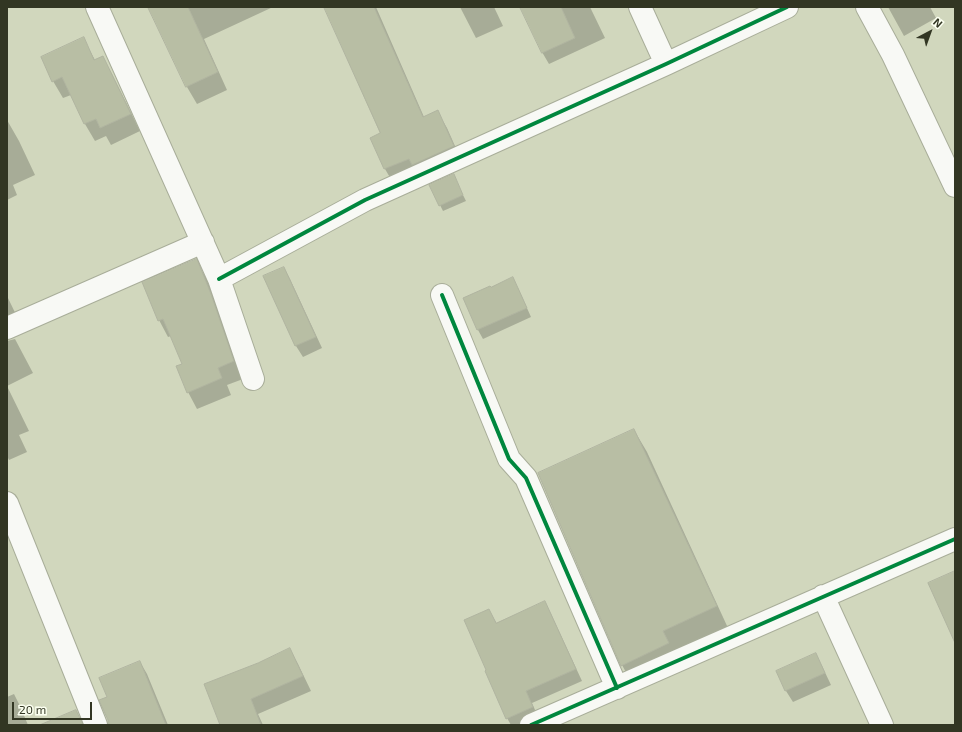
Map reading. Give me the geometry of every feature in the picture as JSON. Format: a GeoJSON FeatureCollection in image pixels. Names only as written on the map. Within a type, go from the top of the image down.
{"type":"FeatureCollection","features":[{"type":"Feature","properties":{"kind":"street"},"geometry":{"type":"LineString","coordinates":[[97,7],[220,279],[253,379]]}},
{"type":"Feature","properties":{"kind":"street"},"geometry":{"type":"LineString","coordinates":[[640,7],[666,64]]}},
{"type":"Feature","properties":{"kind":"street"},"geometry":{"type":"LineString","coordinates":[[220,279],[365,200],[666,64],[787,7]]}},
{"type":"Feature","properties":{"kind":"street"},"geometry":{"type":"LineString","coordinates":[[868,7],[893,55],[955,186]]}},
{"type":"Feature","properties":{"kind":"street"},"geometry":{"type":"LineString","coordinates":[[7,328],[204,242]]}},
{"type":"Feature","properties":{"kind":"street"},"geometry":{"type":"LineString","coordinates":[[442,295],[509,459],[526,478],[617,688]]}},
{"type":"Feature","properties":{"kind":"street"},"geometry":{"type":"LineString","coordinates":[[7,503],[96,725]]}},
{"type":"Feature","properties":{"kind":"street"},"geometry":{"type":"LineString","coordinates":[[531,725],[955,539]]}},
{"type":"Feature","properties":{"kind":"street"},"geometry":{"type":"LineString","coordinates":[[823,596],[882,725]]}},
{"type":"Feature","properties":{"kind":"building"},"geometry":{"type":"Polygon","coordinates":[[[148,7],[188,7],[218,72],[186,87],[148,7]]]}},
{"type":"Feature","properties":{"kind":"building"},"geometry":{"type":"Polygon","coordinates":[[[324,7],[374,7],[423,117],[438,110],[454,146],[412,165],[409,159],[384,169],[370,138],[380,133],[324,7]]]}},
{"type":"Feature","properties":{"kind":"building"},"geometry":{"type":"Polygon","coordinates":[[[520,7],[561,7],[575,38],[542,53],[520,7]]]}},
{"type":"Feature","properties":{"kind":"building"},"geometry":{"type":"Polygon","coordinates":[[[84,37],[94,60],[103,56],[131,114],[100,128],[96,119],[84,124],[62,77],[52,82],[41,57],[84,37]]]}},
{"type":"Feature","properties":{"kind":"building"},"geometry":{"type":"Polygon","coordinates":[[[454,174],[463,195],[439,206],[429,185],[454,174]]]}},
{"type":"Feature","properties":{"kind":"building"},"geometry":{"type":"Polygon","coordinates":[[[197,259],[211,294],[234,361],[218,368],[222,378],[187,393],[176,366],[182,364],[163,319],[158,321],[142,282],[197,259]]]}},
{"type":"Feature","properties":{"kind":"building"},"geometry":{"type":"Polygon","coordinates":[[[284,267],[316,337],[295,346],[263,276],[284,267]]]}},
{"type":"Feature","properties":{"kind":"building"},"geometry":{"type":"Polygon","coordinates":[[[513,277],[527,308],[477,330],[463,298],[513,277]]]}},
{"type":"Feature","properties":{"kind":"building"},"geometry":{"type":"Polygon","coordinates":[[[634,429],[717,606],[663,631],[669,643],[621,666],[538,473],[634,429]]]}},
{"type":"Feature","properties":{"kind":"building"},"geometry":{"type":"Polygon","coordinates":[[[955,571],[955,643],[928,583],[955,571]]]}},
{"type":"Feature","properties":{"kind":"building"},"geometry":{"type":"Polygon","coordinates":[[[545,601],[576,669],[526,691],[533,707],[506,719],[464,620],[489,609],[496,623],[545,601]]]}},
{"type":"Feature","properties":{"kind":"building"},"geometry":{"type":"Polygon","coordinates":[[[290,648],[303,676],[251,699],[261,725],[220,725],[204,684],[258,663],[290,648]]]}},
{"type":"Feature","properties":{"kind":"building"},"geometry":{"type":"Polygon","coordinates":[[[816,653],[825,673],[785,691],[776,671],[816,653]]]}},
{"type":"Feature","properties":{"kind":"building"},"geometry":{"type":"Polygon","coordinates":[[[140,661],[166,725],[108,725],[108,720],[99,700],[107,697],[99,678],[140,661]]]}},
{"type":"Feature","properties":{"kind":"building"},"geometry":{"type":"Polygon","coordinates":[[[76,710],[83,725],[40,725],[76,710]]]}},
{"type":"Feature","properties":{"kind":"cycle path"},"geometry":{"type":"LineString","coordinates":[[219,279],[365,200],[666,64],[787,7]]}},
{"type":"Feature","properties":{"kind":"cycle path"},"geometry":{"type":"LineString","coordinates":[[442,295],[509,459],[526,478],[617,688]]}},
{"type":"Feature","properties":{"kind":"cycle path"},"geometry":{"type":"LineString","coordinates":[[531,725],[955,539]]}}]}
